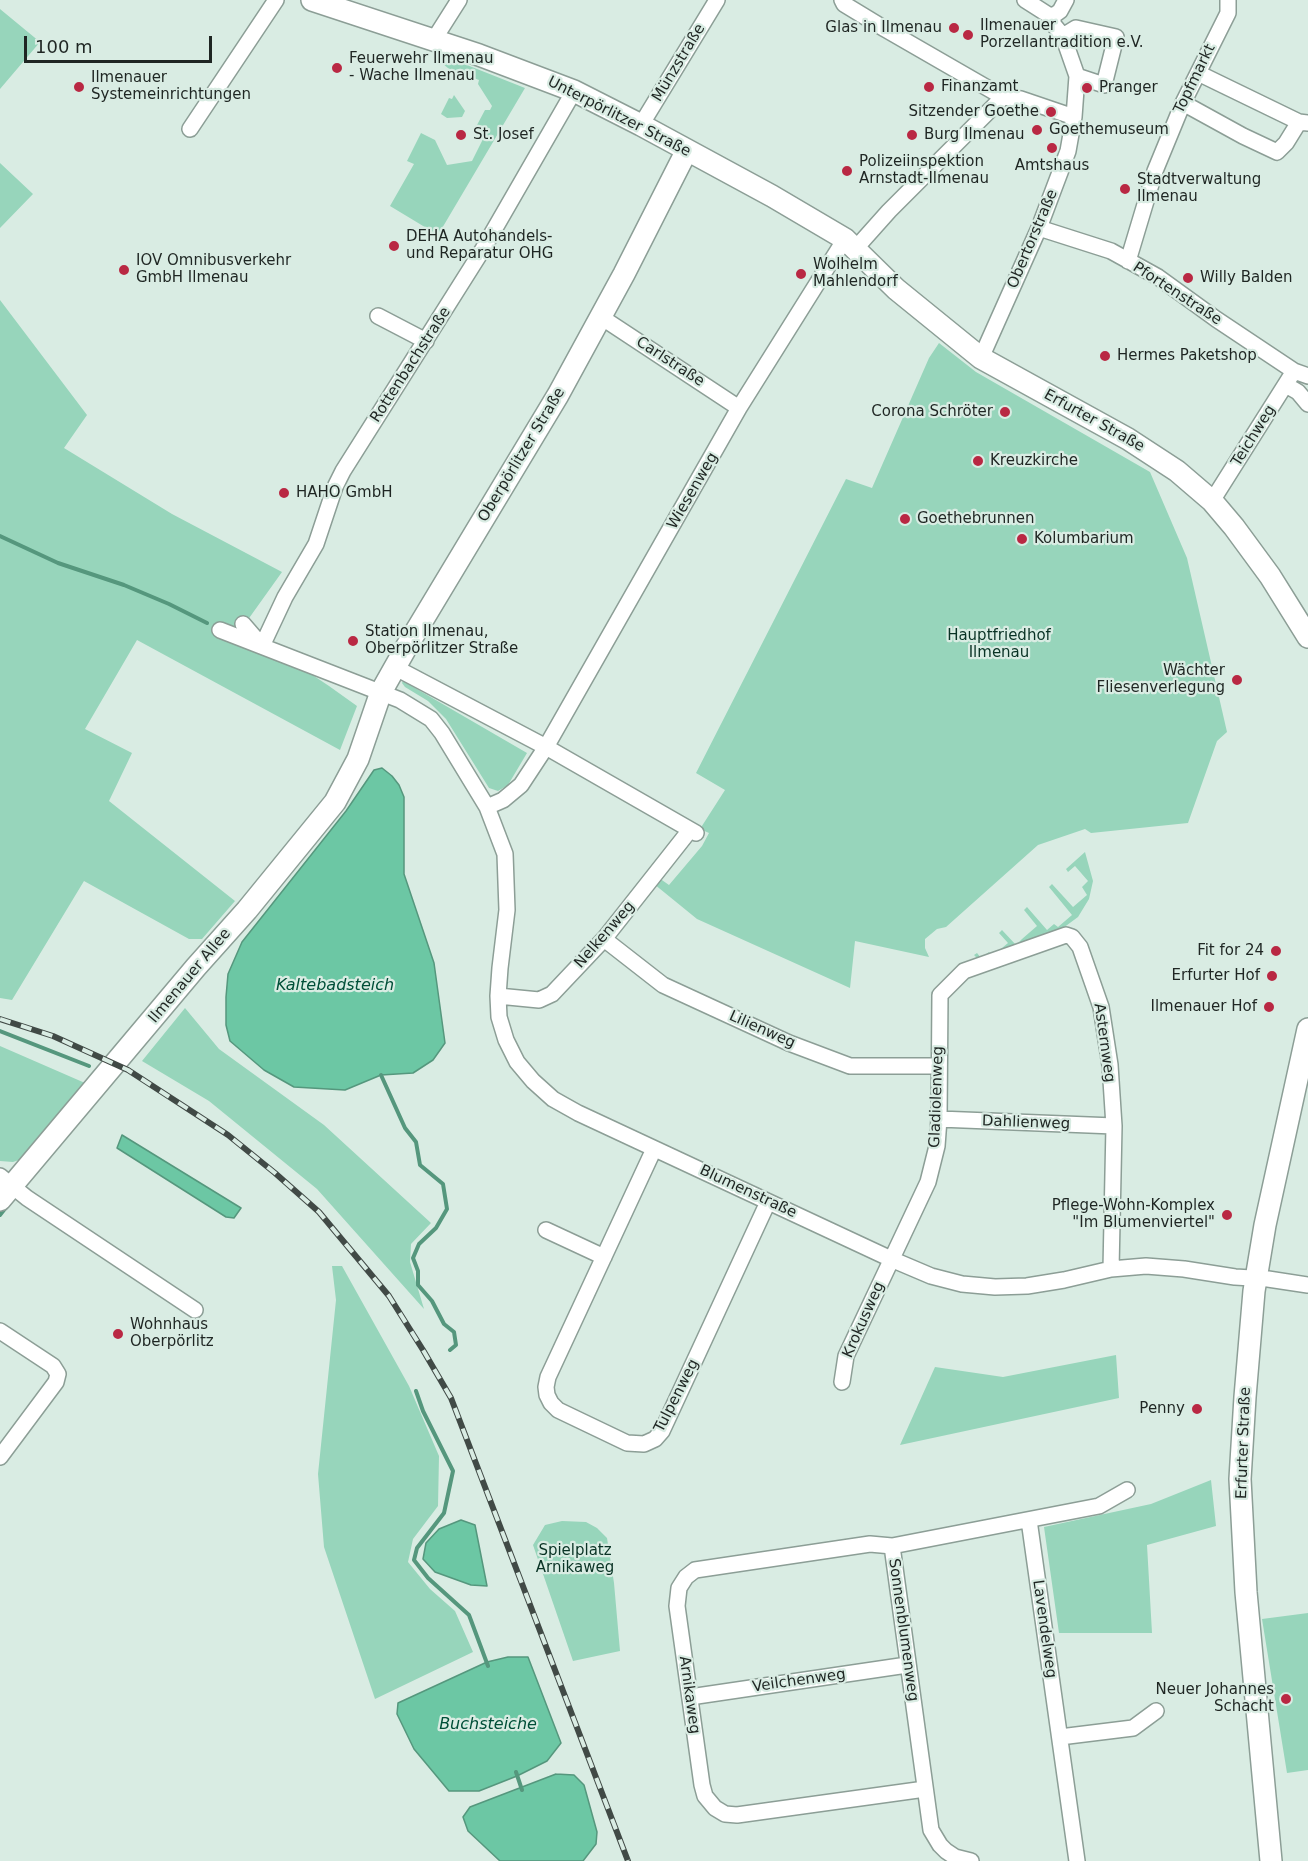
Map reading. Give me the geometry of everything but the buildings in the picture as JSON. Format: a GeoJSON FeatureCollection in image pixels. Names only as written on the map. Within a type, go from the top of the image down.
{"type":"FeatureCollection","features":[{"type":"Feature","properties":{"kind":"main road","name":"Unterpörlitzer Straße"},"geometry":{"type":"LineString","coordinates":[[312,0],[518,69],[574,91],[772,196],[850,243]]}},
{"type":"Feature","properties":{"kind":"main road","name":"Oberpörlitzer Straße"},"geometry":{"type":"LineString","coordinates":[[358,759],[381,692],[558,396],[687,150]]}},
{"type":"Feature","properties":{"kind":"main road","name":"Erfurter Straße"},"geometry":{"type":"LineString","coordinates":[[850,243],[896,289],[981,358],[1128,439],[1178,471],[1212,501],[1234,527],[1270,576],[1308,637]]}},
{"type":"Feature","properties":{"kind":"main road","name":"Ilmenauer Allee"},"geometry":{"type":"LineString","coordinates":[[4,1188],[308,837],[335,802],[358,759]]}},
{"type":"Feature","properties":{"kind":"main road","name":"Erfurter Straße"},"geometry":{"type":"LineString","coordinates":[[1271,1861],[1246,1592],[1241,1489],[1245,1397],[1256,1278],[1265,1225],[1308,1029]]}},
{"type":"Feature","properties":{"kind":"street"},"geometry":{"type":"LineString","coordinates":[[190,129],[276,0]]}},
{"type":"Feature","properties":{"kind":"street"},"geometry":{"type":"LineString","coordinates":[[433,41],[459,0]]}},
{"type":"Feature","properties":{"kind":"street","name":"Münzstraße"},"geometry":{"type":"LineString","coordinates":[[641,125],[717,0]]}},
{"type":"Feature","properties":{"kind":"street"},"geometry":{"type":"LineString","coordinates":[[842,0],[844,4],[885,29],[1003,97],[1022,99],[1074,117]]}},
{"type":"Feature","properties":{"kind":"street"},"geometry":{"type":"LineString","coordinates":[[1025,0],[1053,16]]}},
{"type":"Feature","properties":{"kind":"street"},"geometry":{"type":"LineString","coordinates":[[1053,16],[1060,11],[1066,0]]}},
{"type":"Feature","properties":{"kind":"street","name":"Topfmarkt"},"geometry":{"type":"LineString","coordinates":[[1128,261],[1155,171],[1183,103],[1228,13],[1228,0]]}},
{"type":"Feature","properties":{"kind":"street"},"geometry":{"type":"LineString","coordinates":[[1053,16],[1053,24],[1063,36],[1077,76],[1104,85],[1116,37],[1076,28],[1063,36]]}},
{"type":"Feature","properties":{"kind":"street"},"geometry":{"type":"LineString","coordinates":[[1183,103],[1277,152],[1303,122],[1198,74]]}},
{"type":"Feature","properties":{"kind":"street","name":"Obertorstraße"},"geometry":{"type":"LineString","coordinates":[[981,358],[1039,228],[1068,151],[1074,117],[1077,76]]}},
{"type":"Feature","properties":{"kind":"street","name":"Rottenbachstraße"},"geometry":{"type":"LineString","coordinates":[[262,646],[285,597],[316,544],[335,487],[343,471],[483,249],[574,91]]}},
{"type":"Feature","properties":{"kind":"street","name":"Wiesenweg"},"geometry":{"type":"LineString","coordinates":[[546,747],[740,408],[850,243],[889,211],[1003,97]]}},
{"type":"Feature","properties":{"kind":"street","name":"Pfortenstraße"},"geometry":{"type":"LineString","coordinates":[[1039,228],[1111,251],[1158,277],[1216,319],[1301,373]]}},
{"type":"Feature","properties":{"kind":"street"},"geometry":{"type":"LineString","coordinates":[[378,316],[426,341]]}},
{"type":"Feature","properties":{"kind":"street","name":"Carlstraße"},"geometry":{"type":"LineString","coordinates":[[601,317],[740,408]]}},
{"type":"Feature","properties":{"kind":"street","name":"Teichweg"},"geometry":{"type":"LineString","coordinates":[[1212,501],[1286,385],[1301,373]]}},
{"type":"Feature","properties":{"kind":"street"},"geometry":{"type":"LineString","coordinates":[[1286,385],[1298,392],[1308,404]]}},
{"type":"Feature","properties":{"kind":"street"},"geometry":{"type":"LineString","coordinates":[[243,624],[262,646]]}},
{"type":"Feature","properties":{"kind":"street"},"geometry":{"type":"LineString","coordinates":[[220,630],[381,692]]}},
{"type":"Feature","properties":{"kind":"street"},"geometry":{"type":"LineString","coordinates":[[396,668],[546,747],[521,785],[503,800],[487,807]]}},
{"type":"Feature","properties":{"kind":"street","name":"Blumenstraße"},"geometry":{"type":"LineString","coordinates":[[381,692],[409,705],[431,719],[487,807],[505,854],[507,880],[507,910],[498,996],[499,1017],[506,1040],[517,1062],[553,1099],[654,1149],[891,1259],[931,1276],[962,1284],[995,1287],[1027,1286],[1111,1269],[1146,1266],[1308,1285]]}},
{"type":"Feature","properties":{"kind":"street","name":"Nelkenweg"},"geometry":{"type":"LineString","coordinates":[[498,996],[539,1000],[547,998],[604,939],[693,832],[546,747]]}},
{"type":"Feature","properties":{"kind":"street","name":"Asternweg"},"geometry":{"type":"LineString","coordinates":[[964,971],[1066,935],[1072,937],[1080,947],[1101,1007],[1110,1065],[1114,1126],[1111,1269]]}},
{"type":"Feature","properties":{"kind":"street","name":"Lilienweg"},"geometry":{"type":"LineString","coordinates":[[604,939],[663,985],[789,1043],[850,1066],[939,1066]]}},
{"type":"Feature","properties":{"kind":"street","name":"Gladiolenweg"},"geometry":{"type":"LineString","coordinates":[[891,1259],[928,1182],[937,1146],[940,995],[964,971]]}},
{"type":"Feature","properties":{"kind":"street","name":"Dahlienweg"},"geometry":{"type":"LineString","coordinates":[[939,1119],[1114,1126]]}},
{"type":"Feature","properties":{"kind":"street","name":"Tulpenweg"},"geometry":{"type":"LineString","coordinates":[[654,1149],[548,1377],[546,1387],[551,1403],[558,1410],[627,1443],[644,1444],[656,1439],[662,1431],[768,1202]]}},
{"type":"Feature","properties":{"kind":"street","name":"Ilmenauer Allee"},"geometry":{"type":"LineString","coordinates":[[4,1188],[195,1310]]}},
{"type":"Feature","properties":{"kind":"street"},"geometry":{"type":"LineString","coordinates":[[546,1230],[604,1257]]}},
{"type":"Feature","properties":{"kind":"street","name":"Krokusweg"},"geometry":{"type":"LineString","coordinates":[[842,1382],[846,1356],[891,1259]]}},
{"type":"Feature","properties":{"kind":"street"},"geometry":{"type":"LineString","coordinates":[[0,1332],[53,1366],[58,1374],[56,1382],[0,1457]]}},
{"type":"Feature","properties":{"kind":"street","name":"Sonnenblumenweg"},"geometry":{"type":"LineString","coordinates":[[971,1861],[955,1857],[946,1851],[934,1837],[932,1830],[892,1546],[1099,1506],[1127,1490]]}},
{"type":"Feature","properties":{"kind":"street","name":"Lavendelweg"},"geometry":{"type":"LineString","coordinates":[[1029,1520],[1077,1861]]}},
{"type":"Feature","properties":{"kind":"street","name":"Arnikaweg"},"geometry":{"type":"LineString","coordinates":[[892,1546],[870,1544],[695,1570],[686,1577],[679,1588],[676,1606],[702,1785],[705,1796],[715,1808],[725,1814],[747,1814],[925,1789]]}},
{"type":"Feature","properties":{"kind":"street","name":"Veilchenweg"},"geometry":{"type":"LineString","coordinates":[[690,1697],[907,1665]]}},
{"type":"Feature","properties":{"kind":"street"},"geometry":{"type":"LineString","coordinates":[[1060,1737],[1133,1728],[1156,1711]]}},
{"type":"Feature","properties":{"kind":"green space"},"geometry":{"type":"Polygon","coordinates":[[[0,9],[40,42],[0,89],[0,9]]]}},
{"type":"Feature","properties":{"kind":"green space"},"geometry":{"type":"Polygon","coordinates":[[[434,52],[525,88],[438,235],[390,206],[414,164],[407,161],[421,133],[435,140],[447,165],[472,161],[484,137],[477,125],[485,110],[490,110],[492,106],[478,84],[479,80],[471,77],[469,80],[461,80],[455,71],[454,73],[437,59],[434,52]]]}},
{"type":"Feature","properties":{"kind":"green space"},"geometry":{"type":"Polygon","coordinates":[[[454,95],[465,111],[462,117],[447,118],[441,114],[449,98],[452,99],[454,95]]]}},
{"type":"Feature","properties":{"kind":"green space"},"geometry":{"type":"Polygon","coordinates":[[[0,163],[33,194],[0,228],[0,163]]]}},
{"type":"Feature","properties":{"kind":"green space"},"geometry":{"type":"Polygon","coordinates":[[[0,300],[87,415],[64,448],[172,514],[282,572],[242,628],[357,706],[340,750],[137,640],[85,729],[132,753],[109,801],[235,901],[202,939],[189,939],[84,881],[12,1000],[0,998],[0,300]]]}},
{"type":"Feature","properties":{"kind":"green space","name":"Hauptfriedhof Ilmenau"},"geometry":{"type":"Polygon","coordinates":[[[939,343],[976,372],[1150,472],[1187,558],[1227,732],[1217,741],[1188,823],[1091,833],[1085,829],[1038,845],[946,927],[937,929],[925,939],[925,948],[929,957],[855,941],[850,988],[697,919],[654,884],[659,878],[669,885],[702,846],[709,833],[700,829],[725,790],[696,773],[846,479],[872,488],[929,358],[939,343]]]}},
{"type":"Feature","properties":{"kind":"green space"},"geometry":{"type":"Polygon","coordinates":[[[403,681],[527,753],[508,785],[498,791],[489,788],[446,719],[428,701],[405,687],[403,681]]]}},
{"type":"Feature","properties":{"kind":"green space"},"geometry":{"type":"Polygon","coordinates":[[[1085,852],[1093,881],[1089,899],[1078,917],[1059,931],[979,960],[974,955],[977,953],[981,958],[989,952],[991,955],[1008,943],[999,933],[1002,930],[1016,945],[1037,926],[1024,910],[1027,907],[1047,930],[1054,924],[1058,927],[1072,915],[1049,887],[1052,884],[1073,907],[1087,895],[1082,887],[1088,881],[1075,866],[1068,872],[1066,869],[1085,852]]]}},
{"type":"Feature","properties":{"kind":"green space"},"geometry":{"type":"Polygon","coordinates":[[[185,1008],[219,1049],[324,1125],[431,1223],[411,1244],[410,1262],[424,1309],[317,1189],[209,1101],[142,1061],[185,1008]]]}},
{"type":"Feature","properties":{"kind":"green space"},"geometry":{"type":"Polygon","coordinates":[[[0,1046],[85,1083],[19,1160],[13,1162],[0,1161],[0,1046]]]}},
{"type":"Feature","properties":{"kind":"green space"},"geometry":{"type":"Polygon","coordinates":[[[332,1266],[342,1266],[409,1386],[439,1456],[438,1506],[413,1539],[408,1562],[430,1589],[455,1611],[473,1652],[375,1699],[324,1547],[318,1474],[336,1300],[332,1266]]]}},
{"type":"Feature","properties":{"kind":"green space"},"geometry":{"type":"Polygon","coordinates":[[[1116,1355],[1119,1398],[900,1445],[935,1367],[1003,1377],[1116,1355]]]}},
{"type":"Feature","properties":{"kind":"green space"},"geometry":{"type":"Polygon","coordinates":[[[1211,1480],[1216,1526],[1147,1545],[1152,1633],[1059,1633],[1044,1527],[1151,1504],[1211,1480]]]}},
{"type":"Feature","properties":{"kind":"green space","name":"Spielplatz Arnikaweg"},"geometry":{"type":"Polygon","coordinates":[[[562,1521],[586,1522],[597,1528],[607,1538],[614,1583],[620,1651],[573,1661],[533,1545],[545,1525],[562,1521]]]}},
{"type":"Feature","properties":{"kind":"green space"},"geometry":{"type":"Polygon","coordinates":[[[1308,1613],[1308,1770],[1287,1773],[1262,1619],[1308,1613]]]}},
{"type":"Feature","properties":{"kind":"water","name":"Kaltebadsteich"},"geometry":{"type":"Polygon","coordinates":[[[382,768],[399,785],[404,797],[404,874],[434,963],[445,1043],[433,1060],[413,1073],[381,1075],[345,1090],[294,1087],[264,1070],[230,1041],[226,1025],[228,974],[242,942],[346,811],[374,770],[382,768]]]}},
{"type":"Feature","properties":{"kind":"water"},"geometry":{"type":"Polygon","coordinates":[[[122,1135],[241,1208],[234,1218],[226,1217],[117,1148],[122,1135]]]}},
{"type":"Feature","properties":{"kind":"water"},"geometry":{"type":"Polygon","coordinates":[[[461,1520],[475,1525],[487,1586],[471,1585],[435,1572],[423,1559],[426,1543],[439,1529],[461,1520]]]}},
{"type":"Feature","properties":{"kind":"water","name":"Buchsteiche"},"geometry":{"type":"Polygon","coordinates":[[[508,1657],[528,1657],[561,1743],[547,1761],[517,1776],[479,1791],[449,1791],[414,1749],[397,1714],[398,1703],[487,1662],[508,1657]]]}},
{"type":"Feature","properties":{"kind":"water"},"geometry":{"type":"Polygon","coordinates":[[[556,1774],[574,1775],[584,1785],[597,1832],[596,1844],[583,1861],[500,1861],[468,1831],[463,1817],[470,1807],[556,1774]]]}},
{"type":"Feature","properties":{"kind":"waterway"},"geometry":{"type":"LineString","coordinates":[[0,536],[58,563],[124,585],[207,623]]}},
{"type":"Feature","properties":{"kind":"waterway"},"geometry":{"type":"LineString","coordinates":[[0,1031],[89,1066]]}},
{"type":"Feature","properties":{"kind":"waterway"},"geometry":{"type":"LineString","coordinates":[[381,1075],[405,1128],[416,1142],[420,1165],[443,1184],[447,1209],[436,1228],[419,1244],[413,1258],[418,1271],[418,1285],[432,1301],[444,1324],[454,1332],[456,1345],[450,1350]]}},
{"type":"Feature","properties":{"kind":"waterway"},"geometry":{"type":"LineString","coordinates":[[0,1215],[7,1206]]}},
{"type":"Feature","properties":{"kind":"waterway"},"geometry":{"type":"LineString","coordinates":[[416,1391],[423,1411],[453,1471],[444,1513],[417,1548],[414,1560],[428,1578],[469,1615],[488,1666]]}},
{"type":"Feature","properties":{"kind":"waterway"},"geometry":{"type":"LineString","coordinates":[[516,1772],[522,1790]]}},
{"type":"Feature","properties":{"kind":"railway"},"geometry":{"type":"LineString","coordinates":[[0,1019],[53,1036],[128,1070],[228,1135],[319,1212],[389,1296],[451,1398],[628,1861]]}},
{"type":"Feature","properties":{"kind":"place","name":"Glas in Ilmenau"},"geometry":{"type":"Point","coordinates":[954,28]}},
{"type":"Feature","properties":{"kind":"place","name":"Ilmenauer Porzellantradition e.V."},"geometry":{"type":"Point","coordinates":[968,35]}},
{"type":"Feature","properties":{"kind":"place","name":"Feuerwehr Ilmenau - Wache Ilmenau"},"geometry":{"type":"Point","coordinates":[337,68]}},
{"type":"Feature","properties":{"kind":"place","name":"Ilmenauer Systemeinrichtungen"},"geometry":{"type":"Point","coordinates":[79,87]}},
{"type":"Feature","properties":{"kind":"place","name":"Finanzamt"},"geometry":{"type":"Point","coordinates":[929,87]}},
{"type":"Feature","properties":{"kind":"place","name":"Pranger"},"geometry":{"type":"Point","coordinates":[1087,88]}},
{"type":"Feature","properties":{"kind":"place","name":"Sitzender Goethe"},"geometry":{"type":"Point","coordinates":[1051,112]}},
{"type":"Feature","properties":{"kind":"place","name":"Goethemuseum"},"geometry":{"type":"Point","coordinates":[1037,130]}},
{"type":"Feature","properties":{"kind":"place","name":"St. Josef"},"geometry":{"type":"Point","coordinates":[461,135]}},
{"type":"Feature","properties":{"kind":"place","name":"Burg Ilmenau"},"geometry":{"type":"Point","coordinates":[912,135]}},
{"type":"Feature","properties":{"kind":"place","name":"Amtshaus"},"geometry":{"type":"Point","coordinates":[1052,148]}},
{"type":"Feature","properties":{"kind":"place","name":"Polizeiinspektion Arnstadt-Ilmenau"},"geometry":{"type":"Point","coordinates":[847,171]}},
{"type":"Feature","properties":{"kind":"place","name":"Stadtverwaltung Ilmenau"},"geometry":{"type":"Point","coordinates":[1125,189]}},
{"type":"Feature","properties":{"kind":"place","name":"DEHA Autohandels- und Reparatur OHG"},"geometry":{"type":"Point","coordinates":[394,246]}},
{"type":"Feature","properties":{"kind":"place","name":"IOV Omnibusverkehr GmbH Ilmenau"},"geometry":{"type":"Point","coordinates":[124,270]}},
{"type":"Feature","properties":{"kind":"place","name":"Wolhelm Mahlendorf"},"geometry":{"type":"Point","coordinates":[801,274]}},
{"type":"Feature","properties":{"kind":"place","name":"Willy Balden"},"geometry":{"type":"Point","coordinates":[1188,278]}},
{"type":"Feature","properties":{"kind":"place","name":"Hermes Paketshop"},"geometry":{"type":"Point","coordinates":[1105,356]}},
{"type":"Feature","properties":{"kind":"place","name":"Corona Schröter"},"geometry":{"type":"Point","coordinates":[1005,412]}},
{"type":"Feature","properties":{"kind":"place","name":"Kreuzkirche"},"geometry":{"type":"Point","coordinates":[978,461]}},
{"type":"Feature","properties":{"kind":"place","name":"HAHO GmbH"},"geometry":{"type":"Point","coordinates":[284,493]}},
{"type":"Feature","properties":{"kind":"place","name":"Goethebrunnen"},"geometry":{"type":"Point","coordinates":[905,519]}},
{"type":"Feature","properties":{"kind":"place","name":"Kolumbarium"},"geometry":{"type":"Point","coordinates":[1022,539]}},
{"type":"Feature","properties":{"kind":"place","name":"Station Ilmenau, Oberpörlitzer Straße"},"geometry":{"type":"Point","coordinates":[353,641]}},
{"type":"Feature","properties":{"kind":"place","name":"Wächter Fliesenverlegung"},"geometry":{"type":"Point","coordinates":[1237,680]}},
{"type":"Feature","properties":{"kind":"place","name":"Fit for 24"},"geometry":{"type":"Point","coordinates":[1276,951]}},
{"type":"Feature","properties":{"kind":"place","name":"Erfurter Hof"},"geometry":{"type":"Point","coordinates":[1272,976]}},
{"type":"Feature","properties":{"kind":"place","name":"Ilmenauer Hof"},"geometry":{"type":"Point","coordinates":[1269,1007]}},
{"type":"Feature","properties":{"kind":"place","name":"Pflege-Wohn-Komplex \"Im Blumenviertel\""},"geometry":{"type":"Point","coordinates":[1227,1215]}},
{"type":"Feature","properties":{"kind":"place","name":"Wohnhaus Oberpörlitz"},"geometry":{"type":"Point","coordinates":[118,1334]}},
{"type":"Feature","properties":{"kind":"place","name":"Penny"},"geometry":{"type":"Point","coordinates":[1197,1409]}},
{"type":"Feature","properties":{"kind":"place","name":"Neuer Johannes Schacht"},"geometry":{"type":"Point","coordinates":[1286,1699]}}]}
